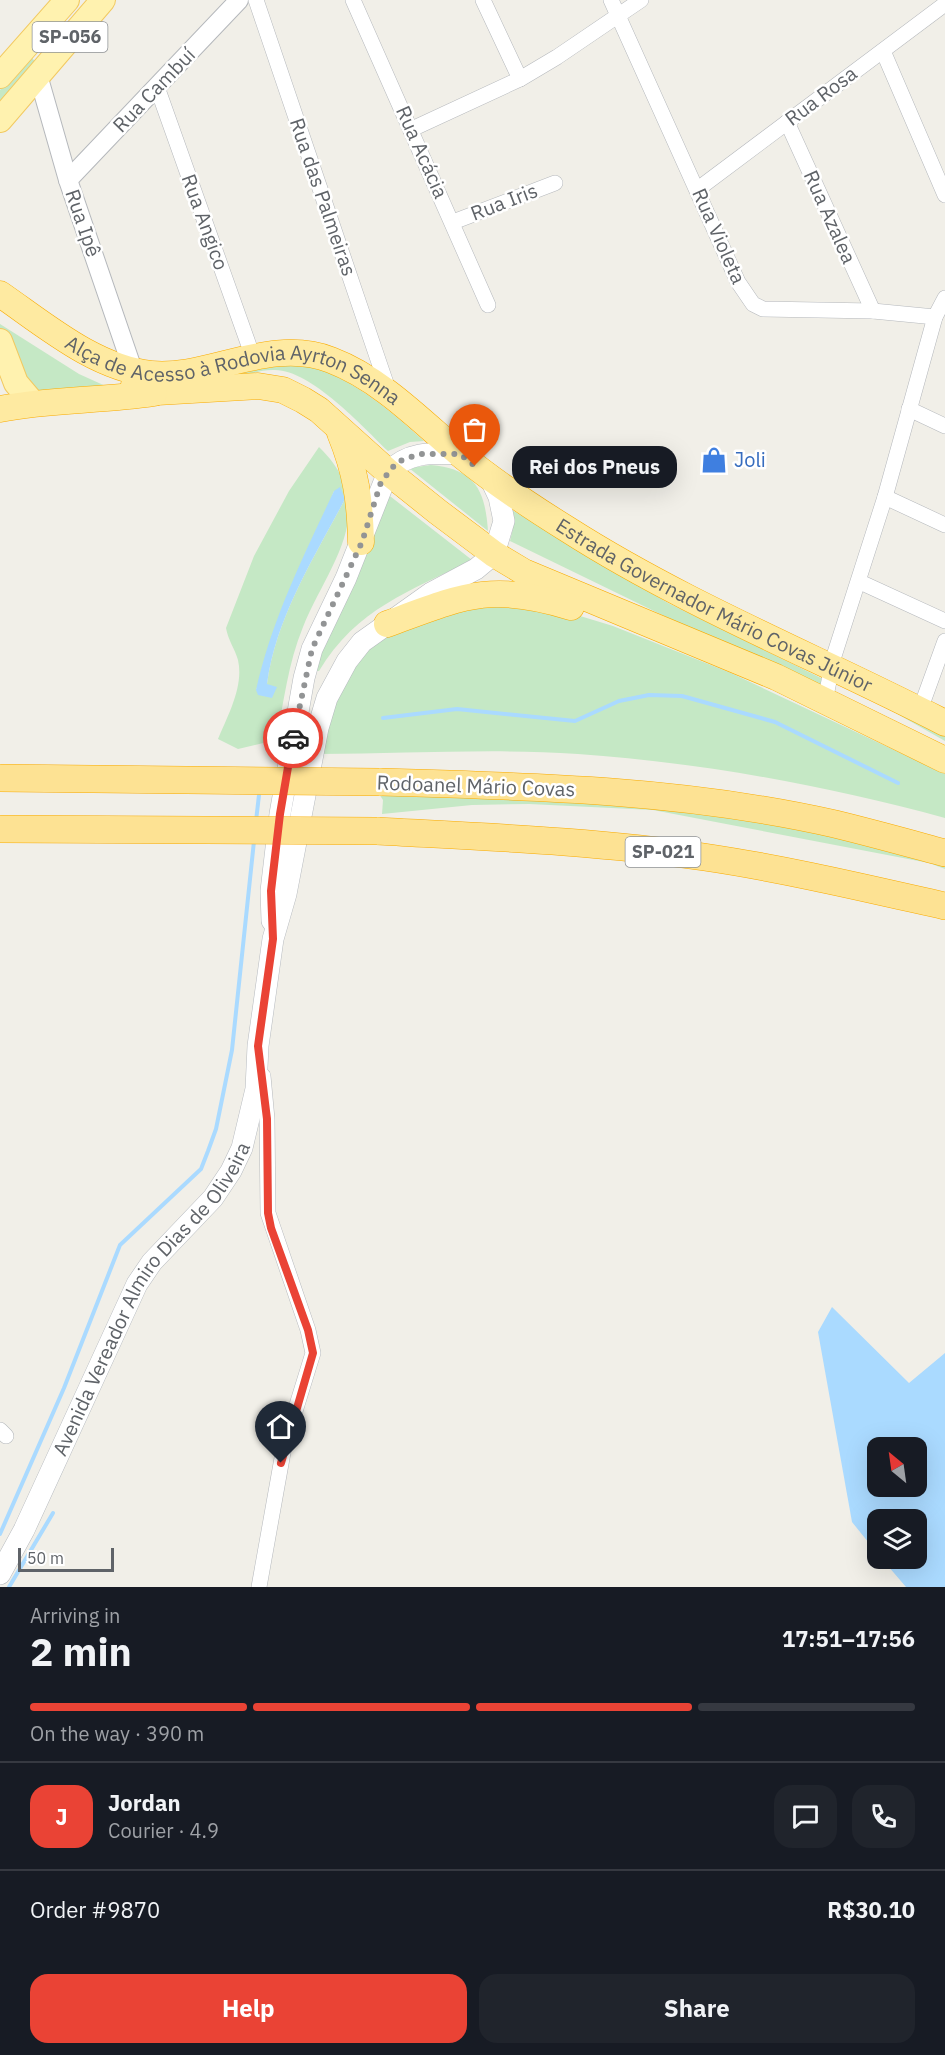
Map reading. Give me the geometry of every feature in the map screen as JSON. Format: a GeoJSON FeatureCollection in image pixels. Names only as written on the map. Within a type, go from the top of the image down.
{"type":"FeatureCollection","features":[{"type":"Feature","properties":{"kind":"highway","name":"Alça de Acesso à Rodovia Ayrton Senna"},"geometry":{"type":"LineString","coordinates":[[0,294],[65,339],[111,363],[133,370],[160,375],[280,353],[314,355],[331,359],[358,373],[390,395],[490,478]]}},
{"type":"Feature","properties":{"kind":"highway","name":"Alça de Acesso à Rodovia Ayrton Senna"},"geometry":{"type":"LineString","coordinates":[[0,313],[91,370],[158,392],[258,386],[283,390],[303,400],[388,472],[494,554]]}},
{"type":"Feature","properties":{"kind":"highway"},"geometry":{"type":"LineString","coordinates":[[0,410],[33,403],[122,398],[158,392]]}},
{"type":"Feature","properties":{"kind":"highway"},"geometry":{"type":"LineString","coordinates":[[337,427],[351,460],[359,490],[362,542]]}},
{"type":"Feature","properties":{"kind":"highway","name":"Estrada Governador Mário Covas Júnior"},"geometry":{"type":"LineString","coordinates":[[490,478],[591,544],[648,576],[945,723]]}},
{"type":"Feature","properties":{"kind":"highway","name":"Estrada Governador Mário Covas Júnior"},"geometry":{"type":"LineString","coordinates":[[494,554],[524,572],[825,700],[945,760]]}},
{"type":"Feature","properties":{"kind":"highway"},"geometry":{"type":"LineString","coordinates":[[387,624],[440,603],[497,593],[541,598],[673,634]]}},
{"type":"Feature","properties":{"kind":"highway","name":"Rodoanel Mário Covas"},"geometry":{"type":"LineString","coordinates":[[0,778],[379,782],[527,786],[613,792],[735,807],[834,824],[945,853]]}},
{"type":"Feature","properties":{"kind":"highway","name":"SP-021"},"geometry":{"type":"LineString","coordinates":[[0,829],[377,831],[526,840],[704,857],[791,872],[945,906]]}},
{"type":"Feature","properties":{"kind":"main road","name":"SP-056"},"geometry":{"type":"LineString","coordinates":[[0,76],[67,0]]}},
{"type":"Feature","properties":{"kind":"main road","name":"SP-056"},"geometry":{"type":"LineString","coordinates":[[0,120],[102,0]]}},
{"type":"Feature","properties":{"kind":"main road"},"geometry":{"type":"LineString","coordinates":[[0,341],[16,383],[33,403]]}},
{"type":"Feature","properties":{"kind":"main road"},"geometry":{"type":"LineString","coordinates":[[388,472],[397,462],[419,454],[460,454]]}},
{"type":"Feature","properties":{"kind":"main road","name":"Avenida Vereador Almiro Dias de Oliveira"},"geometry":{"type":"LineString","coordinates":[[273,939],[271,891],[278,825],[304,678],[312,649],[362,542],[381,482],[388,472]]}},
{"type":"Feature","properties":{"kind":"main road"},"geometry":{"type":"LineString","coordinates":[[490,478],[504,521],[494,554]]}},
{"type":"Feature","properties":{"kind":"main road","name":"Avenida Vereador Almiro Dias de Oliveira"},"geometry":{"type":"LineString","coordinates":[[0,1574],[24,1530],[137,1284],[152,1262],[213,1198],[231,1172],[242,1148],[256,1089],[258,1046],[273,939],[286,894],[318,728],[327,698],[338,675],[362,642],[431,593],[484,565],[494,554]]}},
{"type":"Feature","properties":{"kind":"street","name":"Rua Cambuí"},"geometry":{"type":"LineString","coordinates":[[68,180],[239,0]]}},
{"type":"Feature","properties":{"kind":"street","name":"Rua das Palmeiras"},"geometry":{"type":"LineString","coordinates":[[256,0],[390,395]]}},
{"type":"Feature","properties":{"kind":"street","name":"Rua Acácia"},"geometry":{"type":"LineString","coordinates":[[353,0],[488,305]]}},
{"type":"Feature","properties":{"kind":"street"},"geometry":{"type":"LineString","coordinates":[[483,0],[520,79]]}},
{"type":"Feature","properties":{"kind":"street","name":"Rua Violeta"},"geometry":{"type":"LineString","coordinates":[[611,0],[738,282],[753,304],[774,311],[873,311],[935,317]]}},
{"type":"Feature","properties":{"kind":"street"},"geometry":{"type":"LineString","coordinates":[[412,129],[520,79],[641,0]]}},
{"type":"Feature","properties":{"kind":"street","name":"Rua Rosa"},"geometry":{"type":"LineString","coordinates":[[698,189],[945,4]]}},
{"type":"Feature","properties":{"kind":"street"},"geometry":{"type":"LineString","coordinates":[[883,51],[945,195]]}},
{"type":"Feature","properties":{"kind":"street","name":"Rua Ipê"},"geometry":{"type":"LineString","coordinates":[[38,75],[68,180],[133,370]]}},
{"type":"Feature","properties":{"kind":"street","name":"Rua Angico"},"geometry":{"type":"LineString","coordinates":[[157,87],[253,357]]}},
{"type":"Feature","properties":{"kind":"street","name":"Rua Azalea"},"geometry":{"type":"LineString","coordinates":[[787,122],[873,311]]}},
{"type":"Feature","properties":{"kind":"street","name":"Rua Iris"},"geometry":{"type":"LineString","coordinates":[[453,222],[555,183]]}},
{"type":"Feature","properties":{"kind":"street"},"geometry":{"type":"LineString","coordinates":[[825,700],[832,666],[860,582],[935,317],[945,298]]}},
{"type":"Feature","properties":{"kind":"street"},"geometry":{"type":"LineString","coordinates":[[909,409],[945,426]]}},
{"type":"Feature","properties":{"kind":"street"},"geometry":{"type":"LineString","coordinates":[[885,497],[945,525]]}},
{"type":"Feature","properties":{"kind":"street"},"geometry":{"type":"LineString","coordinates":[[860,582],[945,621]]}},
{"type":"Feature","properties":{"kind":"street"},"geometry":{"type":"LineString","coordinates":[[920,710],[945,641]]}},
{"type":"Feature","properties":{"kind":"street"},"geometry":{"type":"LineString","coordinates":[[258,1046],[267,1119],[268,1213],[271,1228],[308,1330],[313,1353],[284,1447],[259,1587]]}},
{"type":"Feature","properties":{"kind":"green space"},"geometry":{"type":"Polygon","coordinates":[[[31,56],[35,62],[0,104],[0,90],[31,56]]]}},
{"type":"Feature","properties":{"kind":"green space"},"geometry":{"type":"Polygon","coordinates":[[[0,324],[79,374],[110,388],[33,391],[0,330],[0,324]]]}},
{"type":"Feature","properties":{"kind":"green space"},"geometry":{"type":"Polygon","coordinates":[[[299,360],[336,376],[366,394],[424,441],[410,442],[388,451],[320,389],[289,372],[267,370],[233,377],[216,374],[299,360]]]}},
{"type":"Feature","properties":{"kind":"green space"},"geometry":{"type":"Polygon","coordinates":[[[319,447],[338,470],[347,493],[349,515],[336,559],[313,604],[298,641],[276,740],[238,749],[218,739],[234,700],[239,680],[238,660],[226,628],[254,556],[289,491],[319,447]],[[334,491],[256,690],[267,684],[272,659],[287,612],[345,499],[334,491]]]}},
{"type":"Feature","properties":{"kind":"green space"},"geometry":{"type":"Polygon","coordinates":[[[431,465],[458,471],[475,484],[484,504],[488,531],[409,468],[431,465]]]}},
{"type":"Feature","properties":{"kind":"green space"},"geometry":{"type":"Polygon","coordinates":[[[386,493],[472,560],[406,592],[367,617],[334,650],[319,671],[313,670],[386,493]]]}},
{"type":"Feature","properties":{"kind":"green space"},"geometry":{"type":"Polygon","coordinates":[[[512,510],[668,603],[821,678],[824,687],[693,630],[510,541],[513,528],[512,510]]]}},
{"type":"Feature","properties":{"kind":"green space"},"geometry":{"type":"Polygon","coordinates":[[[449,602],[544,605],[613,626],[731,673],[945,774],[945,818],[854,795],[763,777],[625,758],[513,751],[319,754],[341,684],[377,638],[449,602]]]}},
{"type":"Feature","properties":{"kind":"green space"},"geometry":{"type":"Polygon","coordinates":[[[871,699],[945,732],[945,741],[871,699]]]}},
{"type":"Feature","properties":{"kind":"green space"},"geometry":{"type":"Polygon","coordinates":[[[600,786],[945,851],[945,869],[929,863],[653,810],[529,804],[472,805],[382,814],[383,800],[375,788],[600,786]]]}},
{"type":"Feature","properties":{"kind":"water"},"geometry":{"type":"Polygon","coordinates":[[[340,487],[345,499],[298,588],[279,635],[267,684],[277,687],[272,698],[258,695],[256,690],[280,613],[334,491],[340,487]]]}},
{"type":"Feature","properties":{"kind":"water"},"geometry":{"type":"Polygon","coordinates":[[[832,1307],[909,1383],[945,1353],[945,1587],[906,1587],[891,1569],[927,1569],[927,1509],[867,1509],[867,1541],[852,1522],[818,1332],[832,1307]]]}},
{"type":"Feature","properties":{"kind":"waterway"},"geometry":{"type":"LineString","coordinates":[[383,718],[457,709],[575,721],[619,701],[649,695],[682,696],[775,722],[898,783]]}},
{"type":"Feature","properties":{"kind":"waterway"},"geometry":{"type":"LineString","coordinates":[[256,821],[259,795]]}},
{"type":"Feature","properties":{"kind":"waterway"},"geometry":{"type":"LineString","coordinates":[[0,1534],[64,1388],[120,1245],[201,1169],[208,1151],[216,1129],[232,1050],[254,841]]}},
{"type":"Feature","properties":{"kind":"waterway"},"geometry":{"type":"LineString","coordinates":[[9,1587],[53,1513]]}},
{"type":"Feature","properties":{"kind":"way so far"},"geometry":{"type":"LineString","coordinates":[[293,738],[312,649],[362,542],[381,482],[397,462],[419,454],[460,454],[475,466]]}},
{"type":"Feature","properties":{"kind":"place","name":"Joli"},"geometry":{"type":"Point","coordinates":[714,460]}},
{"type":"Feature","properties":{"kind":"place","name":"Rei dos Pneus"},"geometry":{"type":"Point","coordinates":[475,466]}},
{"type":"Feature","properties":{"kind":"route"},"geometry":{"type":"LineString","coordinates":[[281,1463],[293,1415],[313,1353],[308,1330],[271,1228],[268,1213],[265,1085],[258,1046],[273,939],[271,891],[280,814],[293,738]]}}]}
